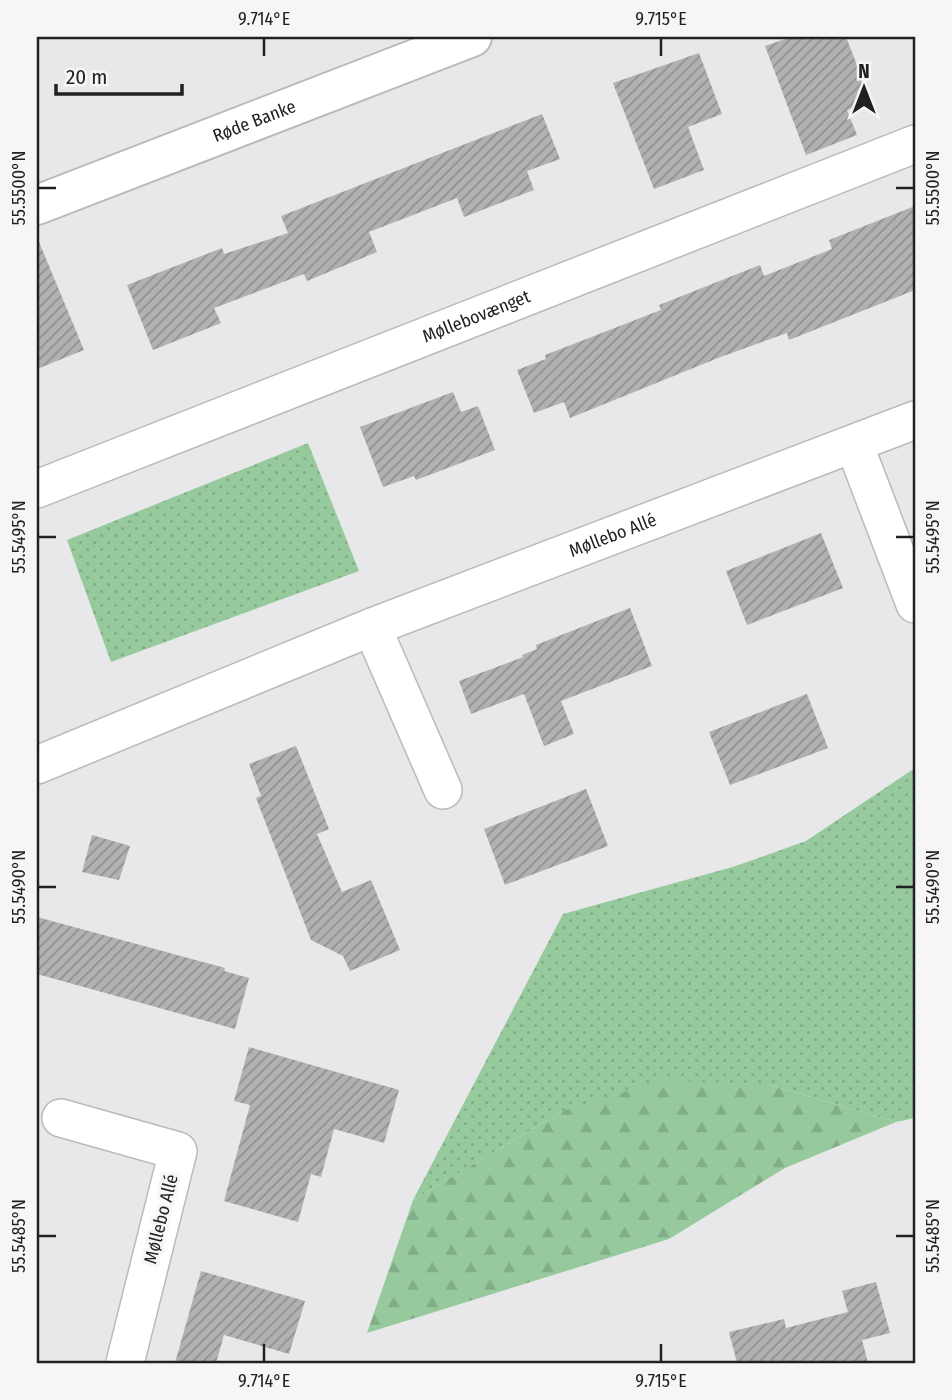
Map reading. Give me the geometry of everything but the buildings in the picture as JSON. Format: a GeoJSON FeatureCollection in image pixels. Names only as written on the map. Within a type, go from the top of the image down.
{"type":"FeatureCollection","features":[{"type":"Feature","properties":{"kind":"street","name":"Røde Banke"},"geometry":{"type":"LineString","coordinates":[[37,205],[472,37]]}},
{"type":"Feature","properties":{"kind":"street","name":"Møllebovænget"},"geometry":{"type":"LineString","coordinates":[[37,489],[915,144]]}},
{"type":"Feature","properties":{"kind":"street","name":"Møllebo Allé"},"geometry":{"type":"LineString","coordinates":[[37,765],[372,627],[915,420]]}},
{"type":"Feature","properties":{"kind":"street"},"geometry":{"type":"LineString","coordinates":[[855,443],[915,604]]}},
{"type":"Feature","properties":{"kind":"street"},"geometry":{"type":"LineString","coordinates":[[372,627],[443,790]]}},
{"type":"Feature","properties":{"kind":"street","name":"Møllebo Allé"},"geometry":{"type":"LineString","coordinates":[[61,1118],[178,1151],[125,1363]]}},
{"type":"Feature","properties":{"kind":"green space"},"geometry":{"type":"Polygon","coordinates":[[[308,443],[359,571],[111,662],[67,540],[308,443]]]}},
{"type":"Feature","properties":{"kind":"green space"},"geometry":{"type":"Polygon","coordinates":[[[915,768],[915,1118],[896,1122],[770,1085],[563,1111],[413,1200],[563,914],[736,866],[806,841],[915,768]]]}},
{"type":"Feature","properties":{"kind":"green space"},"geometry":{"type":"Polygon","coordinates":[[[663,1080],[770,1085],[896,1122],[785,1168],[669,1239],[367,1333],[413,1200],[563,1111],[663,1080]]]}}]}
